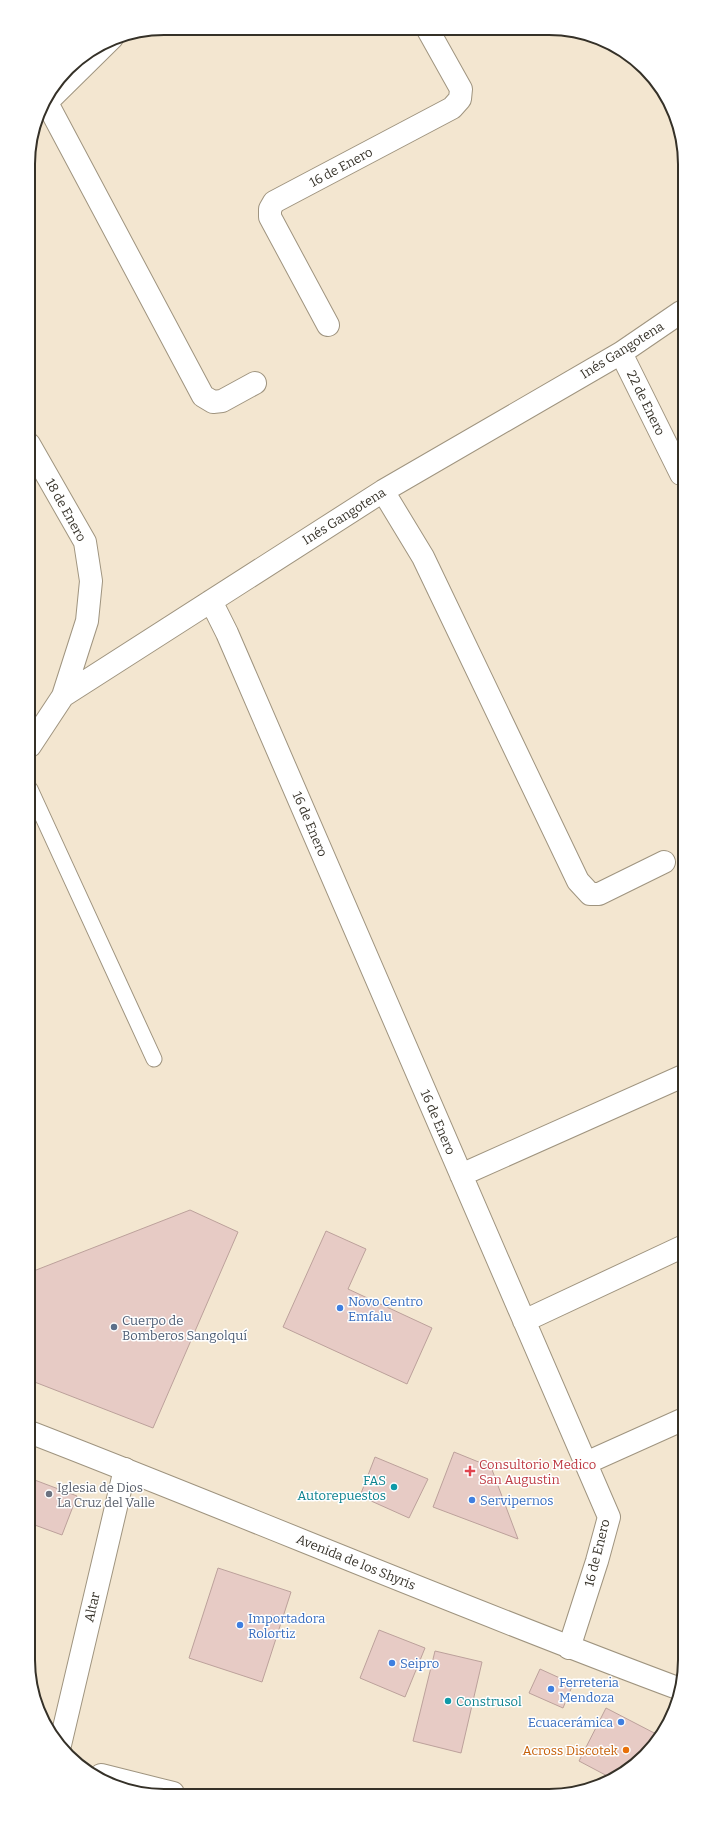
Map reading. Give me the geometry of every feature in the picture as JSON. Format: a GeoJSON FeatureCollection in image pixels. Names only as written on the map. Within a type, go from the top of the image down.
{"type":"FeatureCollection","features":[{"type":"Feature","properties":{"kind":"street","name":"16 de Enero"},"geometry":{"type":"LineString","coordinates":[[328,325],[270,217],[270,209],[274,202],[452,108],[460,99],[461,90],[431,35]]}},
{"type":"Feature","properties":{"kind":"street"},"geometry":{"type":"LineString","coordinates":[[47,110],[203,396],[213,402],[222,401],[255,383]]}},
{"type":"Feature","properties":{"kind":"street","name":"Inés Gangotena"},"geometry":{"type":"LineString","coordinates":[[35,738],[63,696],[383,491],[621,353],[678,314]]}},
{"type":"Feature","properties":{"kind":"street","name":"22 de Enero"},"geometry":{"type":"LineString","coordinates":[[621,353],[678,468]]}},
{"type":"Feature","properties":{"kind":"street","name":"18 de Enero"},"geometry":{"type":"LineString","coordinates":[[35,454],[85,542],[91,582],[88,622],[63,696]]}},
{"type":"Feature","properties":{"kind":"street"},"geometry":{"type":"LineString","coordinates":[[383,491],[424,557],[578,881],[590,894],[599,894],[664,862]]}},
{"type":"Feature","properties":{"kind":"street","name":"16 de Enero"},"geometry":{"type":"LineString","coordinates":[[211,601],[227,633],[609,1517],[597,1561],[569,1648]]}},
{"type":"Feature","properties":{"kind":"street"},"geometry":{"type":"LineString","coordinates":[[460,1175],[678,1078]]}},
{"type":"Feature","properties":{"kind":"street"},"geometry":{"type":"LineString","coordinates":[[524,1321],[678,1249]]}},
{"type":"Feature","properties":{"kind":"street"},"geometry":{"type":"LineString","coordinates":[[586,1463],[678,1422]]}},
{"type":"Feature","properties":{"kind":"street","name":"Avenida de los Shyris"},"geometry":{"type":"LineString","coordinates":[[35,1434],[569,1648],[675,1687]]}},
{"type":"Feature","properties":{"kind":"street","name":"Altar"},"geometry":{"type":"LineString","coordinates":[[62,1738],[124,1469]]}},
{"type":"Feature","properties":{"kind":"street"},"geometry":{"type":"LineString","coordinates":[[110,1777],[155,1788]]}},
{"type":"Feature","properties":{"kind":"lane"},"geometry":{"type":"LineString","coordinates":[[35,800],[154,1059]]}},
{"type":"Feature","properties":{"kind":"building","name":"Cuerpo de Bomberos Sangolquí"},"geometry":{"type":"Polygon","coordinates":[[[190,1210],[238,1232],[153,1428],[35,1382],[35,1270],[190,1210]]]}},
{"type":"Feature","properties":{"kind":"building","name":"Novo Centro Emfalu"},"geometry":{"type":"Polygon","coordinates":[[[326,1231],[366,1249],[348,1289],[432,1328],[407,1384],[283,1327],[326,1231]]]}},
{"type":"Feature","properties":{"kind":"building"},"geometry":{"type":"Polygon","coordinates":[[[454,1452],[491,1467],[518,1539],[433,1507],[454,1452]]]}},
{"type":"Feature","properties":{"kind":"building","name":"FAS Autorepuestos"},"geometry":{"type":"Polygon","coordinates":[[[375,1457],[428,1479],[409,1518],[360,1496],[375,1457]]]}},
{"type":"Feature","properties":{"kind":"building"},"geometry":{"type":"Polygon","coordinates":[[[35,1480],[77,1496],[62,1535],[35,1525],[35,1480]]]}},
{"type":"Feature","properties":{"kind":"building","name":"Importadora Rolortiz"},"geometry":{"type":"Polygon","coordinates":[[[218,1568],[291,1592],[262,1682],[189,1658],[218,1568]]]}},
{"type":"Feature","properties":{"kind":"building","name":"Seipro"},"geometry":{"type":"Polygon","coordinates":[[[379,1630],[425,1648],[405,1697],[360,1678],[379,1630]]]}},
{"type":"Feature","properties":{"kind":"building","name":"Construsol"},"geometry":{"type":"Polygon","coordinates":[[[435,1651],[482,1662],[461,1753],[413,1741],[435,1651]]]}},
{"type":"Feature","properties":{"kind":"building","name":"Ferreteria Mendoza"},"geometry":{"type":"Polygon","coordinates":[[[540,1669],[573,1684],[563,1708],[529,1693],[540,1669]]]}},
{"type":"Feature","properties":{"kind":"building"},"geometry":{"type":"Polygon","coordinates":[[[606,1708],[655,1733],[634,1757],[614,1772],[606,1776],[579,1761],[606,1708]]]}},
{"type":"Feature","properties":{"kind":"place","name":"Novo Centro Emfalu"},"geometry":{"type":"Point","coordinates":[340,1308]}},
{"type":"Feature","properties":{"kind":"place","name":"Cuerpo de Bomberos Sangolquí"},"geometry":{"type":"Point","coordinates":[114,1327]}},
{"type":"Feature","properties":{"kind":"place","name":"Consultorio Medico San Augustin"},"geometry":{"type":"Point","coordinates":[470,1471]}},
{"type":"Feature","properties":{"kind":"place","name":"FAS Autorepuestos"},"geometry":{"type":"Point","coordinates":[394,1487]}},
{"type":"Feature","properties":{"kind":"place","name":"Iglesia de Dios La Cruz del Valle"},"geometry":{"type":"Point","coordinates":[49,1494]}},
{"type":"Feature","properties":{"kind":"place","name":"Servipernos"},"geometry":{"type":"Point","coordinates":[472,1500]}},
{"type":"Feature","properties":{"kind":"place","name":"Importadora Rolortiz"},"geometry":{"type":"Point","coordinates":[240,1625]}},
{"type":"Feature","properties":{"kind":"place","name":"Seipro"},"geometry":{"type":"Point","coordinates":[392,1663]}},
{"type":"Feature","properties":{"kind":"place","name":"Ferreteria Mendoza"},"geometry":{"type":"Point","coordinates":[551,1689]}},
{"type":"Feature","properties":{"kind":"place","name":"Construsol"},"geometry":{"type":"Point","coordinates":[448,1701]}},
{"type":"Feature","properties":{"kind":"place","name":"Ecuacerámica"},"geometry":{"type":"Point","coordinates":[621,1722]}},
{"type":"Feature","properties":{"kind":"place","name":"Across Discotek"},"geometry":{"type":"Point","coordinates":[626,1750]}}]}
